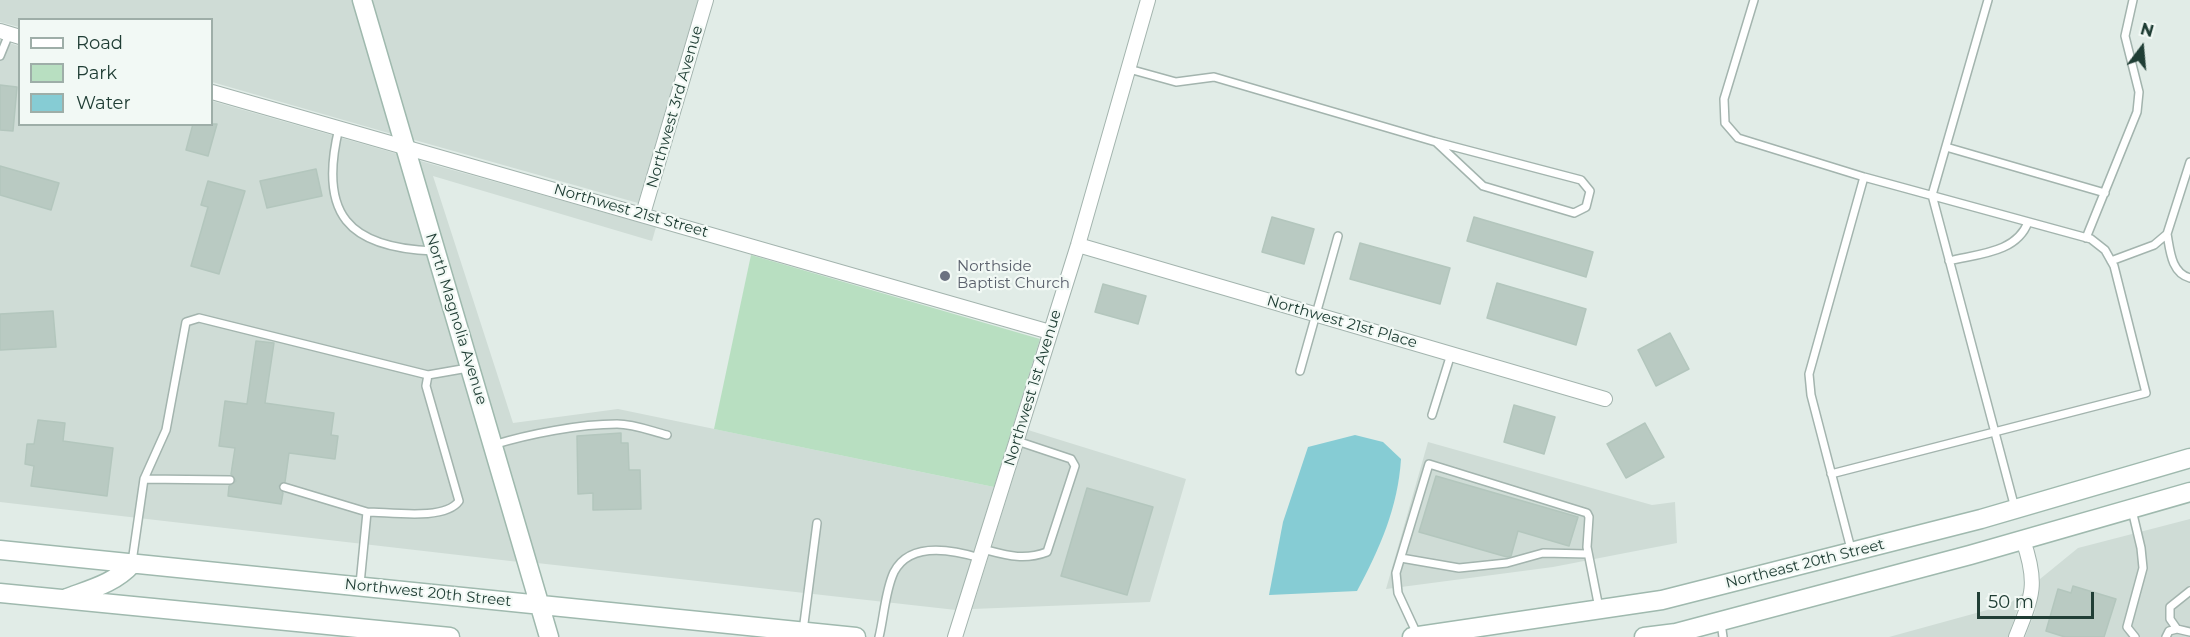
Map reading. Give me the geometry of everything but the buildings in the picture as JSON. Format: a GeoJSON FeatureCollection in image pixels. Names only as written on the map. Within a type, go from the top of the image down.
{"type":"FeatureCollection","features":[{"type":"Feature","properties":{"kind":"main road","name":"North Magnolia Avenue"},"geometry":{"type":"LineString","coordinates":[[362,0],[549,637]]}},
{"type":"Feature","properties":{"kind":"main road","name":"Northeast 20th Street"},"geometry":{"type":"LineString","coordinates":[[1412,637],[1662,600],[1852,552],[2190,458]]}},
{"type":"Feature","properties":{"kind":"main road"},"geometry":{"type":"LineString","coordinates":[[1644,637],[1721,629],[2067,526],[2190,492]]}},
{"type":"Feature","properties":{"kind":"main road"},"geometry":{"type":"LineString","coordinates":[[2015,508],[2023,540]]}},
{"type":"Feature","properties":{"kind":"main road","name":"Northwest 20th Street"},"geometry":{"type":"LineString","coordinates":[[0,550],[856,637]]}},
{"type":"Feature","properties":{"kind":"main road"},"geometry":{"type":"LineString","coordinates":[[63,599],[108,583],[122,575],[132,564]]}},
{"type":"Feature","properties":{"kind":"main road"},"geometry":{"type":"LineString","coordinates":[[0,593],[399,635],[450,637]]}},
{"type":"Feature","properties":{"kind":"street","name":"Northwest 3rd Avenue"},"geometry":{"type":"LineString","coordinates":[[643,214],[706,0]]}},
{"type":"Feature","properties":{"kind":"street","name":"Northwest 1st Avenue"},"geometry":{"type":"LineString","coordinates":[[956,637],[1078,245],[1148,0]]}},
{"type":"Feature","properties":{"kind":"street","name":"Northwest 21st Street"},"geometry":{"type":"LineString","coordinates":[[213,92],[1050,332]]}},
{"type":"Feature","properties":{"kind":"street","name":"Northwest 21st Place"},"geometry":{"type":"LineString","coordinates":[[1078,245],[1605,399]]}},
{"type":"Feature","properties":{"kind":"street"},"geometry":{"type":"LineString","coordinates":[[2016,637],[2028,609],[2033,570],[2023,540]]}},
{"type":"Feature","properties":{"kind":"lane"},"geometry":{"type":"LineString","coordinates":[[1754,0],[1724,99],[1725,123],[1730,132],[1753,144],[2086,238],[2104,250],[2111,261],[2122,293],[2146,393],[1831,474]]}},
{"type":"Feature","properties":{"kind":"lane"},"geometry":{"type":"LineString","coordinates":[[1988,0],[1932,195],[2015,508]]}},
{"type":"Feature","properties":{"kind":"lane"},"geometry":{"type":"LineString","coordinates":[[2086,238],[2137,112],[2139,92],[2126,36],[2133,0]]}},
{"type":"Feature","properties":{"kind":"lane"},"geometry":{"type":"LineString","coordinates":[[0,56],[10,34]]}},
{"type":"Feature","properties":{"kind":"lane"},"geometry":{"type":"LineString","coordinates":[[1129,69],[1176,82],[1214,77],[1436,142],[1581,180],[1590,191],[1586,207],[1574,213],[1483,186],[1436,142]]}},
{"type":"Feature","properties":{"kind":"lane"},"geometry":{"type":"LineString","coordinates":[[339,128],[334,149],[333,179],[336,198],[344,218],[358,234],[375,242],[397,249],[435,251]]}},
{"type":"Feature","properties":{"kind":"lane"},"geometry":{"type":"LineString","coordinates":[[1946,147],[2105,193]]}},
{"type":"Feature","properties":{"kind":"lane"},"geometry":{"type":"LineString","coordinates":[[2111,261],[2154,245],[2166,234],[2190,162]]}},
{"type":"Feature","properties":{"kind":"lane"},"geometry":{"type":"LineString","coordinates":[[1852,552],[1811,395],[1809,374],[1864,177]]}},
{"type":"Feature","properties":{"kind":"lane"},"geometry":{"type":"LineString","coordinates":[[1949,261],[2007,247],[2017,240],[2028,222]]}},
{"type":"Feature","properties":{"kind":"lane"},"geometry":{"type":"LineString","coordinates":[[2166,234],[2173,264],[2183,277],[2190,278]]}},
{"type":"Feature","properties":{"kind":"lane"},"geometry":{"type":"LineString","coordinates":[[1299,371],[1338,236]]}},
{"type":"Feature","properties":{"kind":"lane"},"geometry":{"type":"LineString","coordinates":[[132,564],[144,479],[166,430],[186,322],[199,318],[428,375],[470,367]]}},
{"type":"Feature","properties":{"kind":"lane"},"geometry":{"type":"LineString","coordinates":[[1432,415],[1451,354]]}},
{"type":"Feature","properties":{"kind":"lane"},"geometry":{"type":"LineString","coordinates":[[284,486],[367,512],[442,514],[454,508],[459,501],[426,386],[428,375]]}},
{"type":"Feature","properties":{"kind":"lane"},"geometry":{"type":"LineString","coordinates":[[493,445],[525,435],[617,424],[667,435]]}},
{"type":"Feature","properties":{"kind":"lane"},"geometry":{"type":"LineString","coordinates":[[879,637],[893,575],[903,561],[933,550],[949,549],[1015,558],[1030,558],[1047,552],[1075,466],[1071,459],[1017,441]]}},
{"type":"Feature","properties":{"kind":"lane"},"geometry":{"type":"LineString","coordinates":[[1418,637],[1398,593],[1396,573],[1429,464],[1587,513],[1589,517],[1588,554],[1600,610]]}},
{"type":"Feature","properties":{"kind":"lane"},"geometry":{"type":"LineString","coordinates":[[144,479],[230,480]]}},
{"type":"Feature","properties":{"kind":"lane"},"geometry":{"type":"LineString","coordinates":[[2132,508],[2143,568],[2127,627],[2134,637]]}},
{"type":"Feature","properties":{"kind":"lane"},"geometry":{"type":"LineString","coordinates":[[359,586],[367,512]]}},
{"type":"Feature","properties":{"kind":"lane"},"geometry":{"type":"LineString","coordinates":[[803,631],[817,523]]}},
{"type":"Feature","properties":{"kind":"lane"},"geometry":{"type":"LineString","coordinates":[[1401,558],[1459,568],[1507,563],[1543,553],[1588,554]]}},
{"type":"Feature","properties":{"kind":"lane"},"geometry":{"type":"LineString","coordinates":[[2177,629],[2170,619],[2170,607],[2190,591]]}},
{"type":"Feature","properties":{"kind":"lane"},"geometry":{"type":"LineString","coordinates":[[2166,637],[2169,631],[2177,629],[2190,632]]}},
{"type":"Feature","properties":{"kind":"shaded area"},"geometry":{"type":"Polygon","coordinates":[[[0,0],[354,0],[392,134],[213,82],[213,18],[18,18],[18,27],[0,22],[0,0]]]}},
{"type":"Feature","properties":{"kind":"shaded area"},"geometry":{"type":"Polygon","coordinates":[[[371,0],[698,0],[638,203],[411,139],[371,0]]]}},
{"type":"Feature","properties":{"kind":"shaded area"},"geometry":{"type":"Polygon","coordinates":[[[0,40],[18,46],[18,126],[213,126],[213,101],[398,154],[519,562],[0,502],[0,40]]]}},
{"type":"Feature","properties":{"kind":"shaded area"},"geometry":{"type":"Polygon","coordinates":[[[417,160],[656,227],[652,241],[433,176],[513,423],[618,409],[994,487],[956,610],[537,563],[417,160]]]}},
{"type":"Feature","properties":{"kind":"shaded area"},"geometry":{"type":"Polygon","coordinates":[[[1028,430],[1186,479],[1150,602],[972,609],[1028,430]]]}},
{"type":"Feature","properties":{"kind":"shaded area"},"geometry":{"type":"Polygon","coordinates":[[[1428,442],[1652,505],[1675,502],[1677,543],[1553,567],[1386,589],[1428,442]]]}},
{"type":"Feature","properties":{"kind":"shaded area"},"geometry":{"type":"Polygon","coordinates":[[[2190,519],[2190,637],[2025,637],[2035,612],[2040,579],[2078,548],[2190,519]]]}},
{"type":"Feature","properties":{"kind":"shaded area"},"geometry":{"type":"Polygon","coordinates":[[[2023,593],[2008,637],[1889,637],[2009,604],[2023,593]]]}},
{"type":"Feature","properties":{"kind":"green space"},"geometry":{"type":"Polygon","coordinates":[[[751,255],[1040,339],[994,487],[714,429],[751,255]]]}},
{"type":"Feature","properties":{"kind":"water"},"geometry":{"type":"Polygon","coordinates":[[[1355,435],[1383,442],[1401,459],[1392,511],[1373,559],[1357,591],[1269,595],[1283,522],[1308,447],[1355,435]]]}},
{"type":"Feature","properties":{"kind":"place","name":"Northside Baptist Church"},"geometry":{"type":"Point","coordinates":[945,276]}}]}
